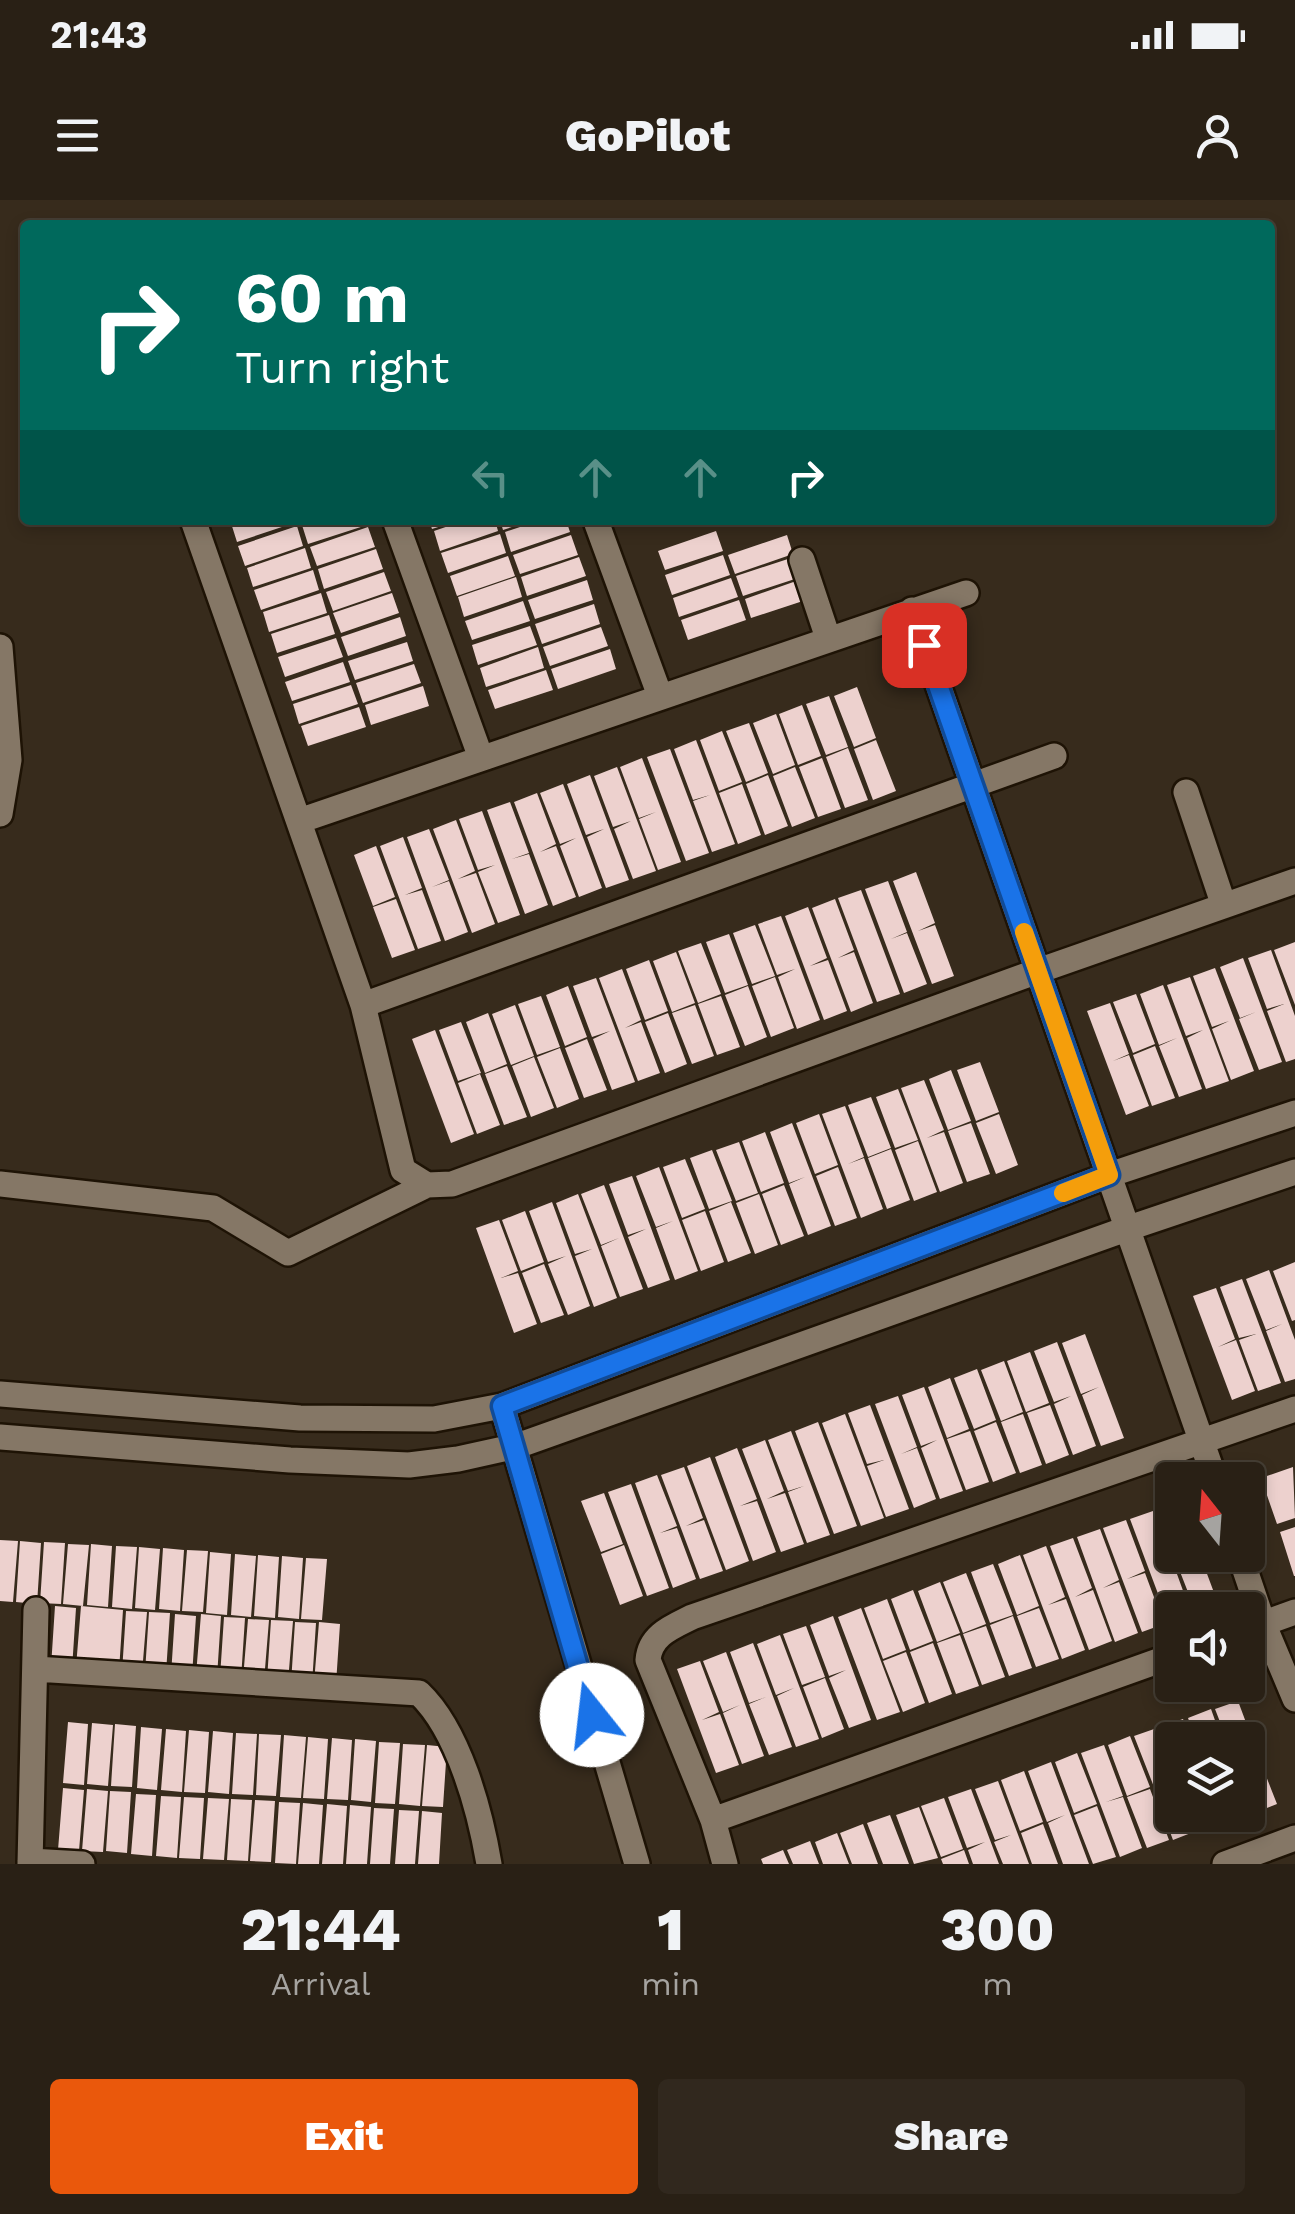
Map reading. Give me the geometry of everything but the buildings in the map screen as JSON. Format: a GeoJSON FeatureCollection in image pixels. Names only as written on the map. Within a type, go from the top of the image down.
{"type":"FeatureCollection","features":[{"type":"Feature","properties":{"kind":"street"},"geometry":{"type":"LineString","coordinates":[[196,525],[363,1005],[403,1170],[427,1185]]}},
{"type":"Feature","properties":{"kind":"street"},"geometry":{"type":"LineString","coordinates":[[398,525],[481,758]]}},
{"type":"Feature","properties":{"kind":"street"},"geometry":{"type":"LineString","coordinates":[[598,525],[660,696]]}},
{"type":"Feature","properties":{"kind":"street"},"geometry":{"type":"LineString","coordinates":[[802,560],[828,638]]}},
{"type":"Feature","properties":{"kind":"street"},"geometry":{"type":"LineString","coordinates":[[299,821],[966,593]]}},
{"type":"Feature","properties":{"kind":"street"},"geometry":{"type":"LineString","coordinates":[[912,610],[1209,1462]]}},
{"type":"Feature","properties":{"kind":"street"},"geometry":{"type":"LineString","coordinates":[[0,648],[9,760],[0,814]]}},
{"type":"Feature","properties":{"kind":"street"},"geometry":{"type":"LineString","coordinates":[[363,1005],[1054,756]]}},
{"type":"Feature","properties":{"kind":"street"},"geometry":{"type":"LineString","coordinates":[[1186,792],[1224,906]]}},
{"type":"Feature","properties":{"kind":"street"},"geometry":{"type":"LineString","coordinates":[[0,1184],[212,1208],[288,1253],[427,1185],[452,1184],[1295,881]]}},
{"type":"Feature","properties":{"kind":"street"},"geometry":{"type":"LineString","coordinates":[[0,1394],[300,1418],[434,1419],[502,1406],[1109,1175],[1295,1114]]}},
{"type":"Feature","properties":{"kind":"street"},"geometry":{"type":"LineString","coordinates":[[0,1437],[290,1460],[409,1465],[458,1459],[516,1446],[1295,1172]]}},
{"type":"Feature","properties":{"kind":"street"},"geometry":{"type":"LineString","coordinates":[[502,1406],[637,1864]]}},
{"type":"Feature","properties":{"kind":"street"},"geometry":{"type":"LineString","coordinates":[[725,1864],[713,1820],[648,1660],[650,1648],[661,1634],[692,1617],[1295,1409]]}},
{"type":"Feature","properties":{"kind":"street"},"geometry":{"type":"LineString","coordinates":[[36,1610],[30,1862],[82,1864]]}},
{"type":"Feature","properties":{"kind":"street"},"geometry":{"type":"LineString","coordinates":[[1265,1622],[1295,1612]]}},
{"type":"Feature","properties":{"kind":"street"},"geometry":{"type":"LineString","coordinates":[[1265,1644],[1295,1699]]}},
{"type":"Feature","properties":{"kind":"street"},"geometry":{"type":"LineString","coordinates":[[713,1820],[1155,1662]]}},
{"type":"Feature","properties":{"kind":"street"},"geometry":{"type":"LineString","coordinates":[[35,1668],[419,1693],[434,1706],[452,1742],[481,1818],[488,1864]]}},
{"type":"Feature","properties":{"kind":"street"},"geometry":{"type":"LineString","coordinates":[[1225,1864],[1295,1838]]}},
{"type":"Feature","properties":{"kind":"slow traffic"},"geometry":{"type":"LineString","coordinates":[[1024,932],[1109,1175],[1063,1193]]}},
{"type":"Feature","properties":{"kind":"route"},"geometry":{"type":"LineString","coordinates":[[592,1715],[502,1406],[1109,1175],[924,645]]}}]}
